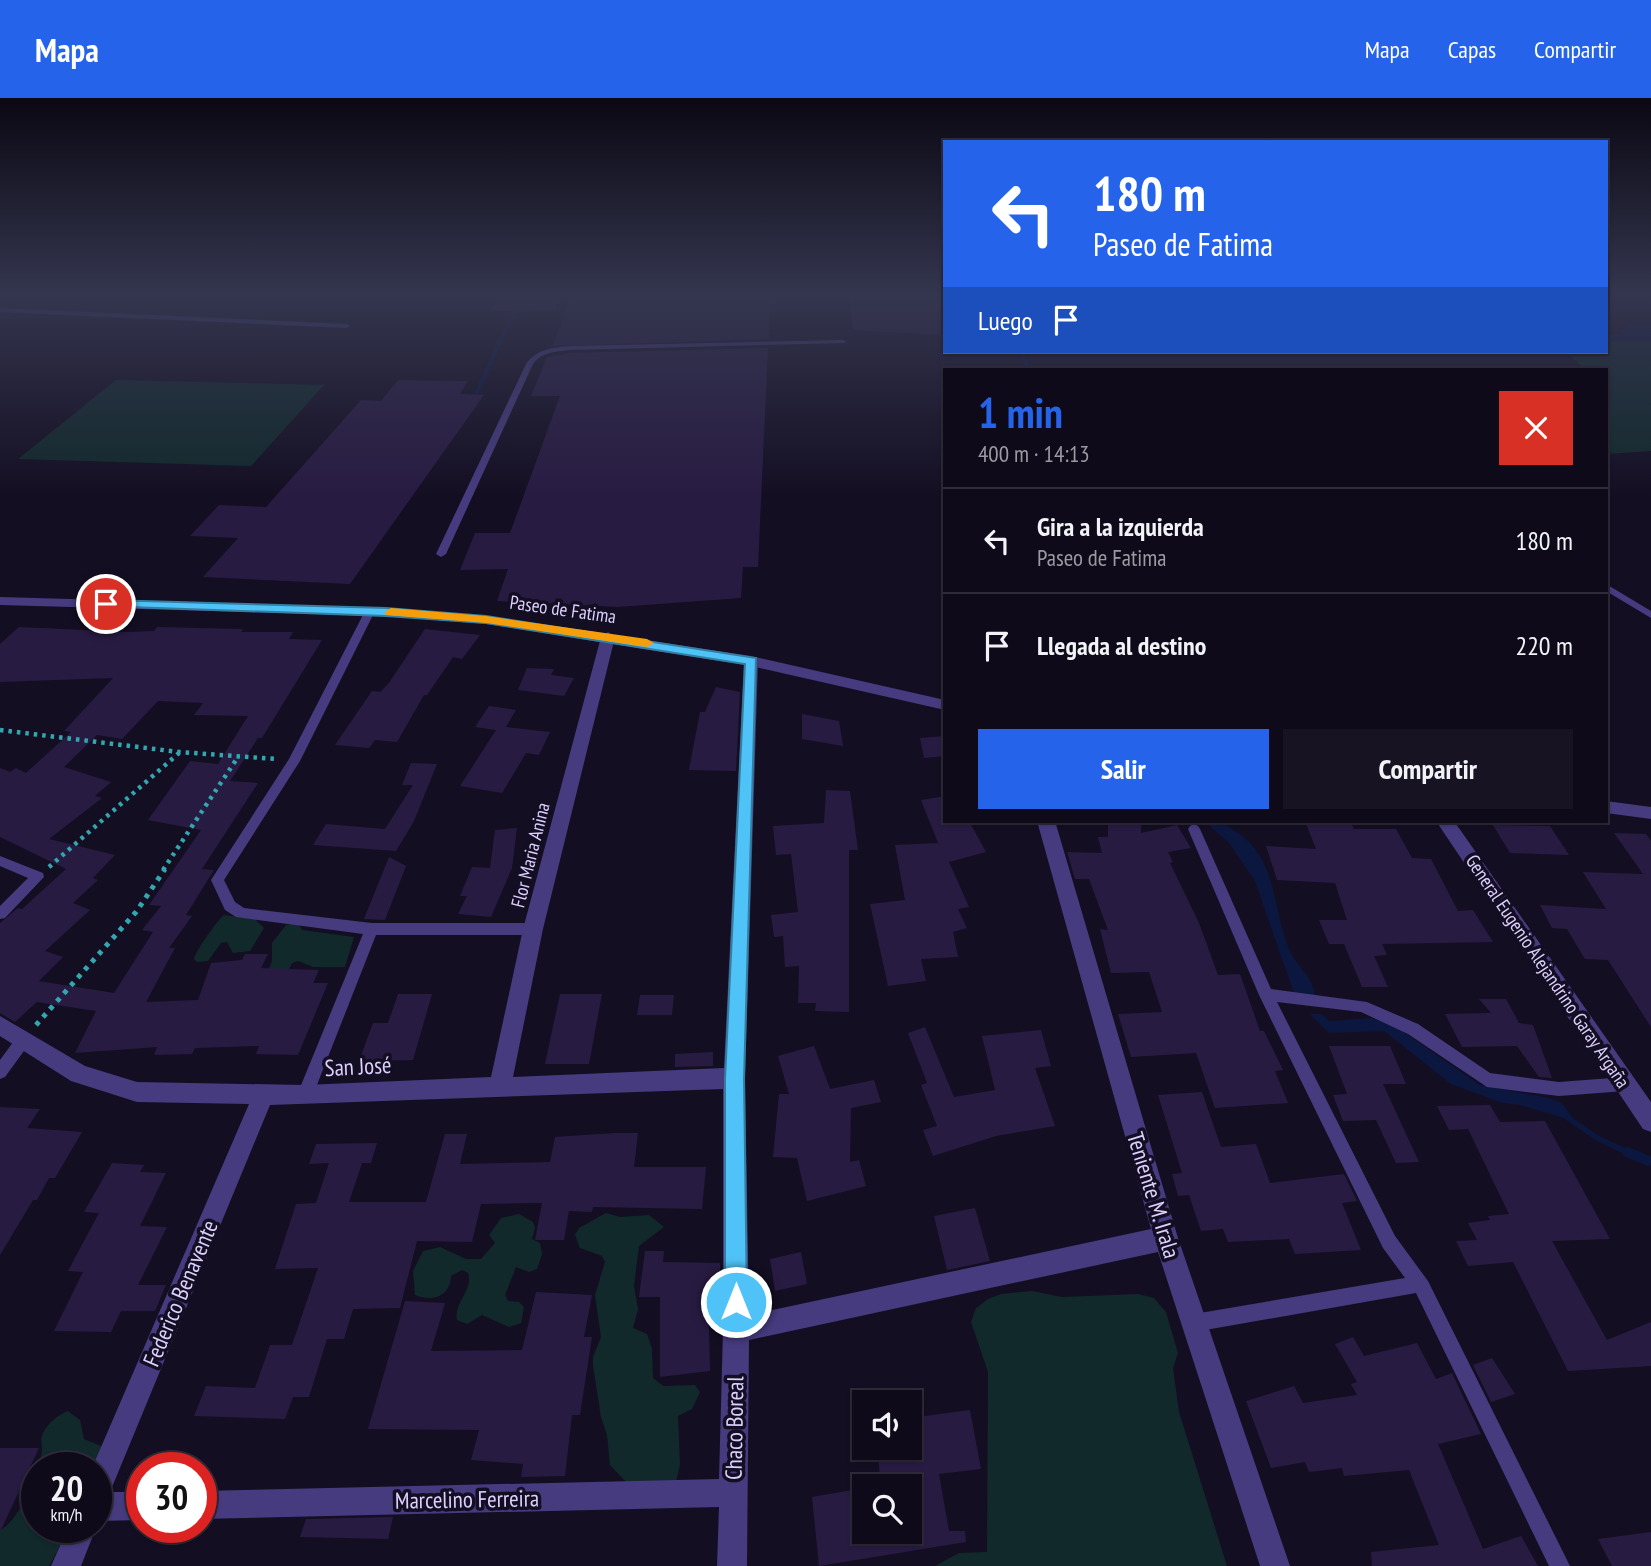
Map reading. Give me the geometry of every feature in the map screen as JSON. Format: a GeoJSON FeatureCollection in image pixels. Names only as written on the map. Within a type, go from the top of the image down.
{"type":"FeatureCollection","features":[{"type":"Feature","properties":{"kind":"street","name":"Paseo de Fatima"},"geometry":{"type":"LineString","coordinates":[[0,601],[370,611],[486,620],[751,661],[943,705]]}},
{"type":"Feature","properties":{"kind":"street","name":"Flor Maria Anina"},"geometry":{"type":"LineString","coordinates":[[500,1086],[533,929],[608,637]]}},
{"type":"Feature","properties":{"kind":"street","name":"Chaco Boreal"},"geometry":{"type":"LineString","coordinates":[[732,1566],[736,1330],[734,1079],[751,661]]}},
{"type":"Feature","properties":{"kind":"street"},"geometry":{"type":"LineString","coordinates":[[1608,807],[1651,813]]}},
{"type":"Feature","properties":{"kind":"street","name":"Teniente M. Irala"},"geometry":{"type":"LineString","coordinates":[[1047,823],[1166,1238],[1275,1566]]}},
{"type":"Feature","properties":{"kind":"street","name":"General Eugenio Alejandrino Garay Argaña"},"geometry":{"type":"LineString","coordinates":[[1446,823],[1651,1121]]}},
{"type":"Feature","properties":{"kind":"street","name":"San José"},"geometry":{"type":"LineString","coordinates":[[0,1025],[79,1074],[137,1092],[304,1095],[734,1079]]}},
{"type":"Feature","properties":{"kind":"street","name":"Federico Benavente"},"geometry":{"type":"LineString","coordinates":[[112,1454],[264,1094]]}},
{"type":"Feature","properties":{"kind":"street"},"geometry":{"type":"LineString","coordinates":[[736,1330],[1166,1238]]}},
{"type":"Feature","properties":{"kind":"street","name":"Marcelino Ferreira"},"geometry":{"type":"LineString","coordinates":[[217,1505],[733,1493]]}},
{"type":"Feature","properties":{"kind":"street"},"geometry":{"type":"LineString","coordinates":[[66,1566],[76,1543]]}},
{"type":"Feature","properties":{"kind":"lane"},"geometry":{"type":"LineString","coordinates":[[441,554],[522,382],[529,361]]}},
{"type":"Feature","properties":{"kind":"lane"},"geometry":{"type":"LineString","coordinates":[[1608,588],[1651,615]]}},
{"type":"Feature","properties":{"kind":"lane"},"geometry":{"type":"LineString","coordinates":[[370,611],[294,761],[217,880],[230,905],[240,913],[372,929],[533,929]]}},
{"type":"Feature","properties":{"kind":"lane"},"geometry":{"type":"LineString","coordinates":[[1194,829],[1266,995],[1390,1242],[1420,1284],[1560,1566]]}},
{"type":"Feature","properties":{"kind":"lane"},"geometry":{"type":"LineString","coordinates":[[0,861],[38,877],[0,914]]}},
{"type":"Feature","properties":{"kind":"lane"},"geometry":{"type":"LineString","coordinates":[[304,1095],[372,929]]}},
{"type":"Feature","properties":{"kind":"lane"},"geometry":{"type":"LineString","coordinates":[[1266,995],[1362,1006],[1413,1029],[1487,1080],[1559,1089],[1625,1084]]}},
{"type":"Feature","properties":{"kind":"lane"},"geometry":{"type":"LineString","coordinates":[[0,1072],[24,1039]]}},
{"type":"Feature","properties":{"kind":"lane"},"geometry":{"type":"LineString","coordinates":[[1194,1323],[1420,1284]]}},
{"type":"Feature","properties":{"kind":"path"},"geometry":{"type":"LineString","coordinates":[[0,730],[179,752],[294,761]]}},
{"type":"Feature","properties":{"kind":"path"},"geometry":{"type":"LineString","coordinates":[[38,877],[179,752]]}},
{"type":"Feature","properties":{"kind":"path"},"geometry":{"type":"LineString","coordinates":[[24,1039],[136,912],[238,757]]}},
{"type":"Feature","properties":{"kind":"green space"},"geometry":{"type":"Polygon","coordinates":[[[1576,361],[1651,361],[1651,451],[1608,454],[1608,396],[1611,395],[1608,391],[1608,368],[1584,368],[1576,361]]]}},
{"type":"Feature","properties":{"kind":"green space"},"geometry":{"type":"Polygon","coordinates":[[[116,380],[324,385],[251,466],[18,459],[116,380]]]}},
{"type":"Feature","properties":{"kind":"green space"},"geometry":{"type":"Polygon","coordinates":[[[224,915],[255,919],[264,928],[250,951],[233,953],[227,942],[221,943],[208,961],[197,962],[194,959],[198,950],[224,915]]]}},
{"type":"Feature","properties":{"kind":"green space"},"geometry":{"type":"Polygon","coordinates":[[[298,923],[302,930],[354,937],[345,967],[313,967],[298,961],[292,963],[285,979],[263,983],[272,961],[272,943],[286,925],[298,923]]]}},
{"type":"Feature","properties":{"kind":"green space"},"geometry":{"type":"Polygon","coordinates":[[[606,1213],[620,1217],[649,1215],[664,1227],[639,1246],[634,1286],[638,1309],[633,1328],[647,1334],[652,1349],[653,1378],[663,1386],[695,1385],[700,1392],[692,1409],[678,1416],[680,1465],[675,1486],[628,1484],[610,1465],[607,1435],[601,1417],[593,1366],[593,1357],[601,1337],[595,1295],[605,1262],[602,1256],[580,1248],[575,1235],[579,1228],[606,1213]]]}},
{"type":"Feature","properties":{"kind":"green space"},"geometry":{"type":"Polygon","coordinates":[[[519,1214],[533,1222],[535,1228],[532,1239],[540,1243],[542,1254],[537,1269],[529,1272],[516,1267],[505,1295],[508,1301],[519,1302],[524,1307],[521,1323],[509,1327],[482,1315],[467,1324],[457,1320],[458,1308],[469,1279],[468,1273],[462,1270],[451,1276],[447,1289],[439,1296],[428,1298],[415,1295],[413,1271],[423,1251],[440,1247],[466,1259],[481,1259],[495,1243],[489,1235],[501,1218],[519,1214]]]}},
{"type":"Feature","properties":{"kind":"green space"},"geometry":{"type":"Polygon","coordinates":[[[1032,1291],[1062,1297],[1138,1294],[1154,1298],[1166,1312],[1178,1353],[1173,1368],[1179,1412],[1227,1566],[935,1566],[959,1553],[987,1552],[988,1372],[971,1322],[976,1308],[988,1299],[1001,1294],[1032,1291]]]}},
{"type":"Feature","properties":{"kind":"green space"},"geometry":{"type":"Polygon","coordinates":[[[68,1411],[80,1420],[84,1439],[101,1446],[100,1452],[42,1452],[41,1439],[48,1426],[68,1411]]]}},
{"type":"Feature","properties":{"kind":"green space"},"geometry":{"type":"Polygon","coordinates":[[[21,1506],[21,1543],[62,1543],[49,1566],[0,1566],[0,1530],[21,1506]]]}},
{"type":"Feature","properties":{"kind":"water"},"geometry":{"type":"Polygon","coordinates":[[[1206,823],[1226,825],[1251,844],[1261,858],[1273,888],[1284,936],[1290,951],[1312,983],[1316,998],[1296,999],[1255,881],[1229,843],[1206,823]]]}},
{"type":"Feature","properties":{"kind":"water"},"geometry":{"type":"Polygon","coordinates":[[[1310,1014],[1322,1014],[1329,1021],[1371,1018],[1395,1026],[1480,1085],[1562,1103],[1574,1119],[1601,1137],[1635,1152],[1637,1160],[1597,1141],[1563,1118],[1520,1105],[1502,1103],[1451,1084],[1384,1031],[1329,1033],[1310,1014]]]}},
{"type":"Feature","properties":{"kind":"building"},"geometry":{"type":"Polygon","coordinates":[[[546,361],[767,361],[758,567],[743,567],[741,598],[617,607],[497,601],[508,569],[460,570],[475,533],[510,533],[560,396],[531,396],[546,361]]]}},
{"type":"Feature","properties":{"kind":"building"},"geometry":{"type":"Polygon","coordinates":[[[398,380],[468,381],[460,394],[484,395],[350,584],[203,577],[238,538],[190,536],[219,505],[266,507],[361,400],[381,401],[398,380]]]}},
{"type":"Feature","properties":{"kind":"building"},"geometry":{"type":"Polygon","coordinates":[[[19,627],[127,632],[154,631],[157,627],[243,629],[241,632],[293,632],[289,639],[322,640],[262,738],[258,738],[230,781],[258,783],[202,869],[214,870],[186,915],[192,916],[169,948],[175,948],[146,1002],[198,1000],[211,963],[242,960],[245,954],[268,954],[261,968],[319,970],[313,983],[328,983],[298,1055],[256,1054],[259,1046],[195,1048],[192,1054],[154,1055],[157,1047],[75,1053],[96,1011],[37,1002],[15,1022],[0,1013],[0,923],[18,908],[22,909],[66,869],[0,837],[0,768],[10,772],[16,768],[26,773],[71,732],[64,731],[113,678],[0,682],[0,644],[19,627]],[[158,701],[122,739],[97,735],[64,767],[111,782],[95,796],[102,798],[49,839],[115,855],[93,878],[98,880],[73,903],[90,910],[45,951],[63,957],[39,981],[114,993],[153,932],[142,930],[161,906],[149,905],[201,830],[148,820],[190,761],[218,764],[248,716],[194,715],[203,703],[158,701]]]}},
{"type":"Feature","properties":{"kind":"building"},"geometry":{"type":"Polygon","coordinates":[[[425,629],[480,635],[462,659],[453,657],[427,695],[424,695],[397,742],[375,740],[369,748],[335,745],[372,691],[380,692],[389,683],[425,629]]]}},
{"type":"Feature","properties":{"kind":"building"},"geometry":{"type":"Polygon","coordinates":[[[527,668],[554,669],[551,675],[574,678],[564,696],[518,690],[527,668]]]}},
{"type":"Feature","properties":{"kind":"building"},"geometry":{"type":"Polygon","coordinates":[[[716,687],[740,692],[736,771],[689,770],[700,712],[705,712],[716,687]]]}},
{"type":"Feature","properties":{"kind":"building"},"geometry":{"type":"Polygon","coordinates":[[[489,706],[516,710],[506,727],[550,732],[539,755],[526,753],[502,793],[460,786],[496,730],[475,727],[489,706]]]}},
{"type":"Feature","properties":{"kind":"building"},"geometry":{"type":"Polygon","coordinates":[[[802,714],[839,721],[843,746],[802,739],[802,714]]]}},
{"type":"Feature","properties":{"kind":"building"},"geometry":{"type":"Polygon","coordinates":[[[943,736],[943,756],[924,758],[920,738],[943,736]]]}},
{"type":"Feature","properties":{"kind":"building"},"geometry":{"type":"Polygon","coordinates":[[[411,763],[437,764],[414,821],[396,851],[313,845],[326,824],[385,829],[413,785],[402,785],[411,763]]]}},
{"type":"Feature","properties":{"kind":"building"},"geometry":{"type":"Polygon","coordinates":[[[826,790],[850,791],[858,850],[849,850],[849,1012],[815,1011],[816,1003],[798,1003],[799,966],[785,967],[783,936],[774,937],[771,915],[798,912],[791,854],[776,855],[773,826],[824,823],[826,790]]]}},
{"type":"Feature","properties":{"kind":"building"},"geometry":{"type":"Polygon","coordinates":[[[943,796],[943,823],[970,823],[986,852],[949,862],[969,907],[958,909],[967,928],[953,932],[958,957],[921,959],[926,981],[888,986],[870,904],[905,900],[895,845],[938,843],[921,800],[943,796]]]}},
{"type":"Feature","properties":{"kind":"building"},"geometry":{"type":"Polygon","coordinates":[[[1108,823],[1141,823],[1141,833],[1177,825],[1191,848],[1168,852],[1173,862],[1170,863],[1199,923],[1218,975],[1240,974],[1260,1031],[1264,1031],[1283,1070],[1275,1071],[1288,1103],[1215,1108],[1196,1053],[1131,1057],[1118,1014],[1162,1012],[1149,972],[1111,973],[1100,929],[1108,930],[1089,879],[1075,879],[1067,852],[1102,853],[1098,837],[1108,837],[1108,823]]]}},
{"type":"Feature","properties":{"kind":"building"},"geometry":{"type":"Polygon","coordinates":[[[1306,823],[1351,823],[1354,829],[1396,829],[1412,858],[1431,859],[1458,911],[1473,910],[1493,942],[1382,944],[1387,955],[1374,956],[1388,987],[1362,987],[1344,944],[1329,944],[1319,920],[1347,920],[1335,883],[1277,880],[1266,846],[1316,849],[1306,823]]]}},
{"type":"Feature","properties":{"kind":"building"},"geometry":{"type":"Polygon","coordinates":[[[1493,825],[1550,826],[1569,855],[1510,853],[1493,825]]]}},
{"type":"Feature","properties":{"kind":"building"},"geometry":{"type":"Polygon","coordinates":[[[517,828],[512,868],[491,917],[458,914],[467,896],[460,896],[472,867],[490,868],[495,830],[517,828]]]}},
{"type":"Feature","properties":{"kind":"building"},"geometry":{"type":"Polygon","coordinates":[[[1614,833],[1646,834],[1651,841],[1651,1027],[1608,960],[1585,959],[1567,929],[1552,928],[1540,905],[1606,909],[1583,872],[1643,874],[1614,833]]]}},
{"type":"Feature","properties":{"kind":"building"},"geometry":{"type":"Polygon","coordinates":[[[389,857],[406,866],[385,920],[364,919],[389,857]]]}},
{"type":"Feature","properties":{"kind":"building"},"geometry":{"type":"Polygon","coordinates":[[[398,994],[432,994],[413,1060],[359,1061],[373,1023],[388,1023],[398,994]]]}},
{"type":"Feature","properties":{"kind":"building"},"geometry":{"type":"Polygon","coordinates":[[[560,994],[602,994],[589,1064],[545,1064],[560,994]]]}},
{"type":"Feature","properties":{"kind":"building"},"geometry":{"type":"Polygon","coordinates":[[[640,995],[674,995],[672,1015],[637,1015],[640,995]]]}},
{"type":"Feature","properties":{"kind":"building"},"geometry":{"type":"Polygon","coordinates":[[[1479,999],[1506,999],[1519,1023],[1533,1025],[1552,1078],[1539,1077],[1517,1046],[1462,1047],[1445,1014],[1491,1013],[1479,999]]]}},
{"type":"Feature","properties":{"kind":"building"},"geometry":{"type":"Polygon","coordinates":[[[925,1027],[954,1097],[995,1090],[982,1036],[1041,1030],[1051,1066],[1035,1068],[1055,1126],[996,1136],[933,1156],[923,1130],[937,1126],[921,1085],[927,1083],[908,1033],[925,1027]]]}},
{"type":"Feature","properties":{"kind":"building"},"geometry":{"type":"Polygon","coordinates":[[[814,1046],[830,1089],[874,1080],[881,1102],[851,1108],[850,1162],[859,1160],[866,1186],[807,1201],[797,1158],[773,1157],[779,1094],[789,1094],[778,1056],[814,1046]]]}},
{"type":"Feature","properties":{"kind":"building"},"geometry":{"type":"Polygon","coordinates":[[[1329,1046],[1390,1046],[1406,1084],[1383,1084],[1419,1162],[1396,1163],[1376,1120],[1343,1121],[1333,1095],[1347,1094],[1329,1046]]]}},
{"type":"Feature","properties":{"kind":"building"},"geometry":{"type":"Polygon","coordinates":[[[713,1052],[713,1066],[675,1067],[675,1054],[713,1052]]]}},
{"type":"Feature","properties":{"kind":"building"},"geometry":{"type":"Polygon","coordinates":[[[1202,1092],[1221,1147],[1256,1144],[1270,1183],[1344,1174],[1357,1201],[1342,1203],[1361,1250],[1295,1254],[1289,1239],[1228,1242],[1223,1229],[1201,1231],[1189,1195],[1178,1196],[1172,1174],[1182,1173],[1158,1095],[1202,1092]]]}},
{"type":"Feature","properties":{"kind":"building"},"geometry":{"type":"Polygon","coordinates":[[[1490,1105],[1500,1122],[1545,1121],[1610,1239],[1552,1241],[1607,1340],[1651,1322],[1651,1366],[1568,1371],[1513,1262],[1468,1266],[1456,1241],[1477,1240],[1468,1223],[1490,1220],[1488,1216],[1509,1214],[1468,1129],[1449,1130],[1437,1106],[1490,1105]]]}},
{"type":"Feature","properties":{"kind":"building"},"geometry":{"type":"Polygon","coordinates":[[[0,1107],[40,1109],[27,1128],[82,1132],[55,1178],[49,1178],[37,1200],[33,1200],[0,1255],[0,1107]]]}},
{"type":"Feature","properties":{"kind":"building"},"geometry":{"type":"Polygon","coordinates":[[[638,1133],[634,1167],[706,1167],[702,1209],[593,1207],[592,1212],[569,1211],[564,1240],[535,1240],[542,1203],[481,1204],[472,1242],[417,1241],[400,1308],[353,1309],[344,1339],[327,1339],[309,1397],[293,1397],[285,1419],[194,1416],[206,1386],[255,1388],[270,1345],[292,1345],[318,1268],[275,1269],[296,1204],[316,1203],[329,1163],[309,1164],[316,1144],[377,1143],[371,1163],[362,1163],[349,1202],[426,1202],[445,1134],[467,1134],[460,1164],[550,1162],[555,1137],[638,1133]]]}},
{"type":"Feature","properties":{"kind":"building"},"geometry":{"type":"Polygon","coordinates":[[[112,1163],[144,1165],[140,1172],[166,1173],[140,1226],[167,1227],[138,1285],[166,1285],[155,1311],[121,1311],[111,1332],[54,1331],[83,1272],[68,1271],[99,1213],[84,1212],[112,1163]]]}},
{"type":"Feature","properties":{"kind":"building"},"geometry":{"type":"Polygon","coordinates":[[[975,1208],[990,1261],[947,1270],[934,1216],[975,1208]]]}},
{"type":"Feature","properties":{"kind":"building"},"geometry":{"type":"Polygon","coordinates":[[[645,1251],[664,1251],[663,1262],[720,1263],[720,1288],[708,1288],[710,1371],[660,1377],[660,1297],[639,1297],[645,1251]]]}},
{"type":"Feature","properties":{"kind":"building"},"geometry":{"type":"Polygon","coordinates":[[[801,1252],[807,1284],[775,1291],[770,1259],[801,1252]]]}},
{"type":"Feature","properties":{"kind":"building"},"geometry":{"type":"Polygon","coordinates":[[[536,1292],[592,1295],[584,1337],[592,1337],[580,1415],[572,1415],[565,1476],[521,1477],[523,1464],[471,1460],[479,1430],[368,1429],[405,1301],[445,1303],[431,1351],[522,1350],[536,1292]]]}},
{"type":"Feature","properties":{"kind":"building"},"geometry":{"type":"Polygon","coordinates":[[[1353,1337],[1364,1356],[1417,1343],[1436,1379],[1452,1373],[1481,1434],[1438,1444],[1483,1549],[1521,1536],[1538,1566],[1372,1566],[1371,1552],[1439,1545],[1409,1470],[1344,1476],[1342,1468],[1309,1472],[1305,1462],[1271,1468],[1246,1401],[1294,1386],[1303,1403],[1357,1395],[1351,1384],[1357,1382],[1335,1344],[1353,1337]]]}},
{"type":"Feature","properties":{"kind":"building"},"geometry":{"type":"Polygon","coordinates":[[[1492,1358],[1515,1394],[1491,1402],[1473,1365],[1492,1358]]]}},
{"type":"Feature","properties":{"kind":"building"},"geometry":{"type":"Polygon","coordinates":[[[970,1410],[981,1469],[939,1474],[949,1531],[965,1531],[966,1542],[819,1566],[812,1497],[852,1490],[852,1544],[922,1544],[922,1474],[880,1474],[878,1460],[922,1460],[922,1416],[970,1410]]]}},
{"type":"Feature","properties":{"kind":"building"},"geometry":{"type":"Polygon","coordinates":[[[0,1448],[39,1448],[37,1452],[21,1452],[21,1487],[0,1532],[0,1448]]]}},
{"type":"Feature","properties":{"kind":"building"},"geometry":{"type":"Polygon","coordinates":[[[393,1517],[388,1539],[300,1537],[306,1519],[393,1517]]]}},
{"type":"Feature","properties":{"kind":"building"},"geometry":{"type":"Polygon","coordinates":[[[1651,1532],[1651,1566],[1612,1566],[1598,1539],[1651,1532]]]}},
{"type":"Feature","properties":{"kind":"waterway"},"geometry":{"type":"LineString","coordinates":[[477,392],[491,361]]}},
{"type":"Feature","properties":{"kind":"waterway"},"geometry":{"type":"LineString","coordinates":[[1025,361],[1028,368]]}},
{"type":"Feature","properties":{"kind":"waterway"},"geometry":{"type":"LineString","coordinates":[[1627,1152],[1649,1161]]}},
{"type":"Feature","properties":{"kind":"slow traffic"},"geometry":{"type":"LineString","coordinates":[[391,612],[486,620],[647,643]]}},
{"type":"Feature","properties":{"kind":"route"},"geometry":{"type":"LineString","coordinates":[[106,604],[386,612],[486,620],[751,661],[734,1079],[736,1302]]}}]}
